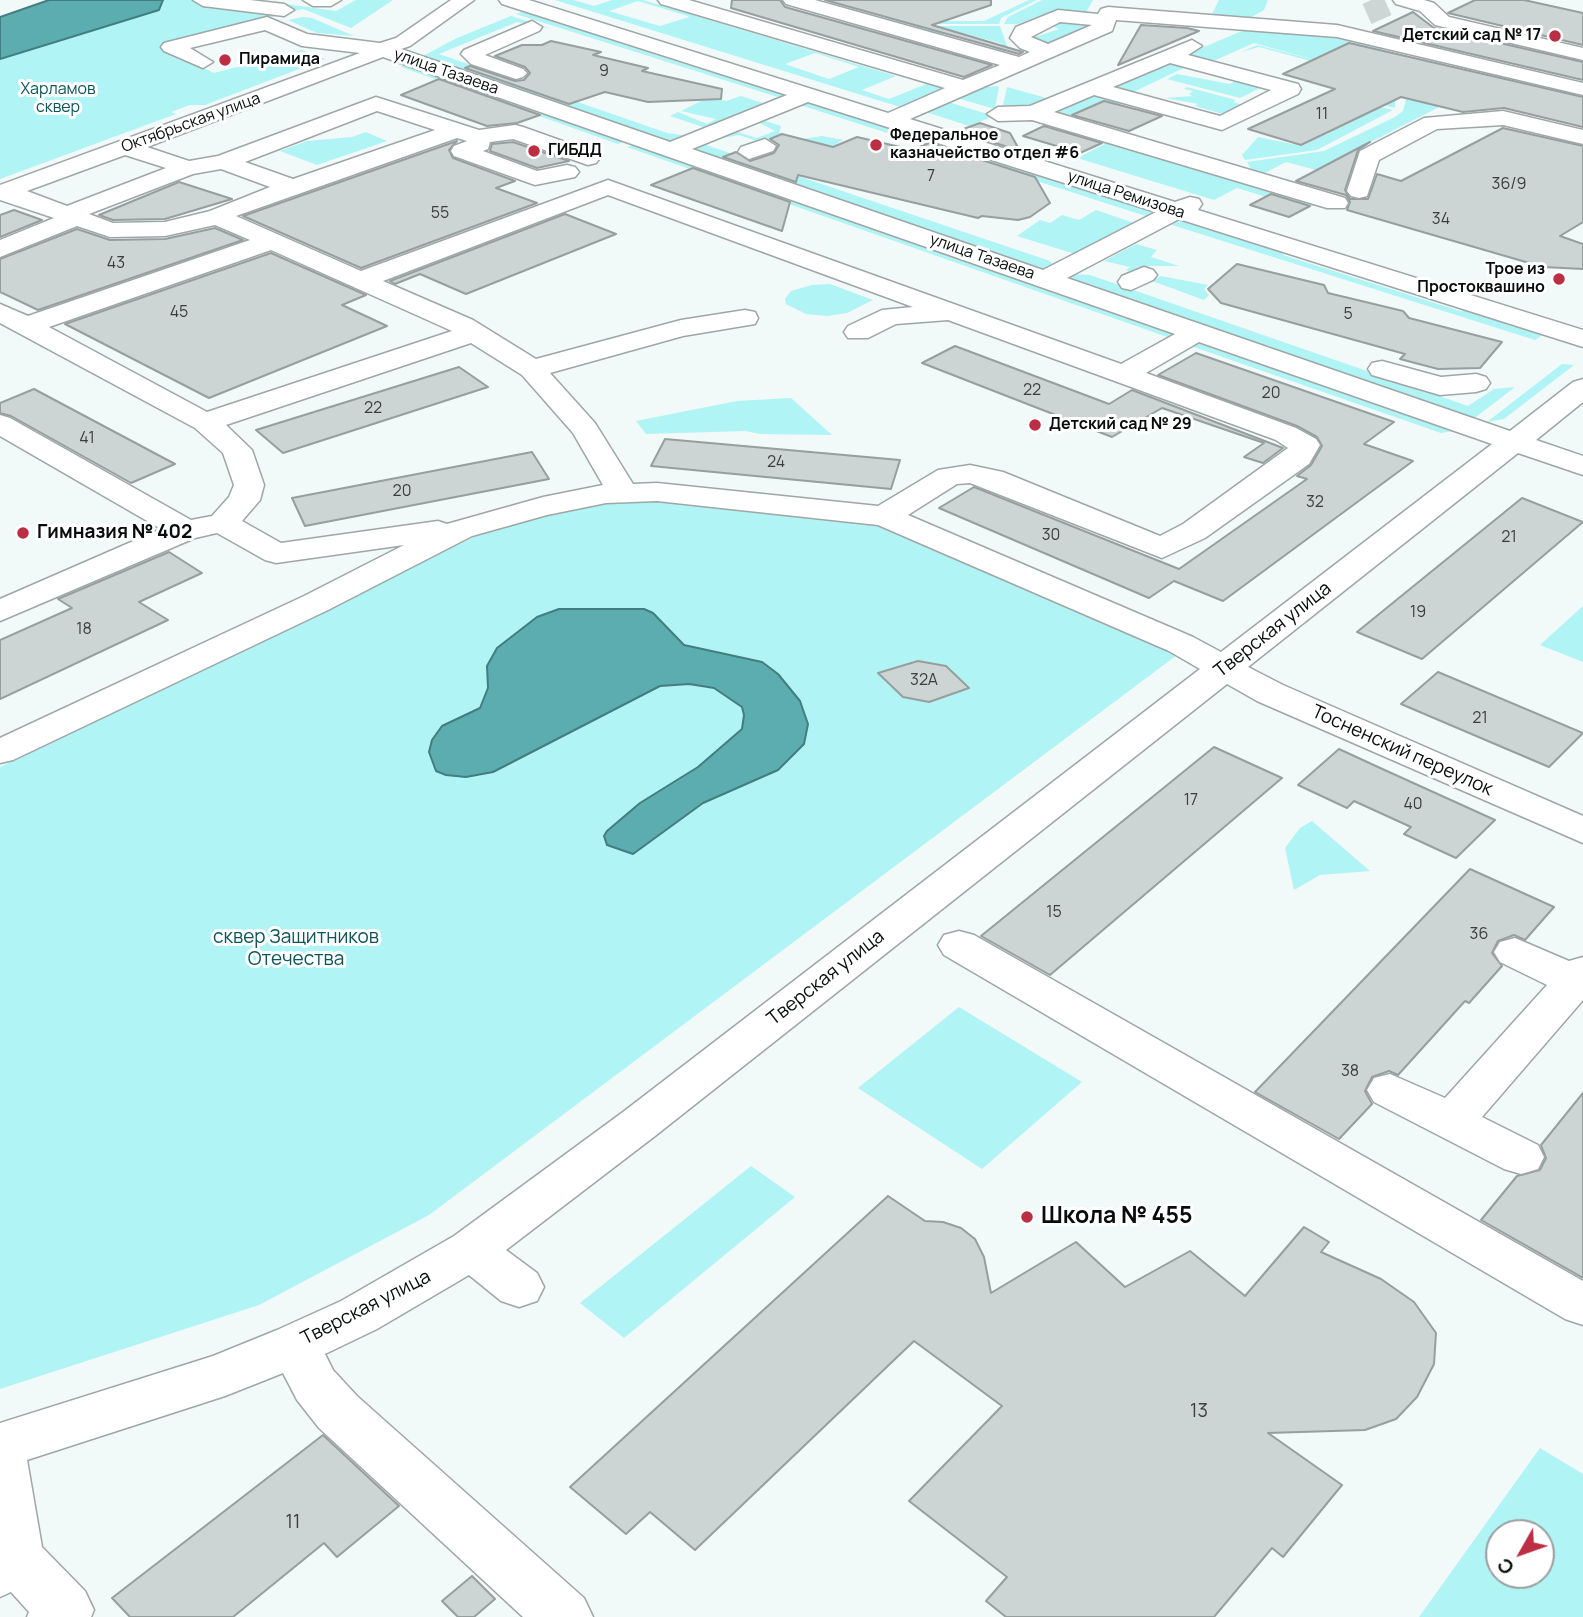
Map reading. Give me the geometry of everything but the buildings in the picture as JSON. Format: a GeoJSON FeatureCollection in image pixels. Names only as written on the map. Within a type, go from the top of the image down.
{"type":"FeatureCollection","features":[{"type":"Feature","properties":{"kind":"street"},"geometry":{"type":"LineString","coordinates":[[203,0],[306,6],[333,14],[363,33],[381,49]]}},
{"type":"Feature","properties":{"kind":"street","name":"Октябрьская улица"},"geometry":{"type":"LineString","coordinates":[[381,49],[382,41],[441,0]]}},
{"type":"Feature","properties":{"kind":"street","name":"Октябрьская улица"},"geometry":{"type":"LineString","coordinates":[[2,192],[348,65],[403,42],[464,0]]}},
{"type":"Feature","properties":{"kind":"street","name":"улица Ремизова"},"geometry":{"type":"LineString","coordinates":[[509,0],[808,94],[897,118]]}},
{"type":"Feature","properties":{"kind":"street","name":"улица Ремизова"},"geometry":{"type":"LineString","coordinates":[[537,0],[1583,339]]}},
{"type":"Feature","properties":{"kind":"street"},"geometry":{"type":"LineString","coordinates":[[668,0],[966,88]]}},
{"type":"Feature","properties":{"kind":"street"},"geometry":{"type":"LineString","coordinates":[[793,0],[822,3],[1018,63]]}},
{"type":"Feature","properties":{"kind":"street"},"geometry":{"type":"LineString","coordinates":[[1398,2],[1427,7],[1442,21],[1583,54]]}},
{"type":"Feature","properties":{"kind":"street"},"geometry":{"type":"LineString","coordinates":[[203,62],[171,47],[267,23],[306,6]]}},
{"type":"Feature","properties":{"kind":"street"},"geometry":{"type":"LineString","coordinates":[[897,118],[1105,27],[1110,11]]}},
{"type":"Feature","properties":{"kind":"street"},"geometry":{"type":"LineString","coordinates":[[1048,51],[1027,44],[1020,38],[1024,31],[1058,16],[1110,11],[1242,25]]}},
{"type":"Feature","properties":{"kind":"street"},"geometry":{"type":"LineString","coordinates":[[1033,113],[1242,25],[1290,17],[1391,44],[1387,61],[1453,76],[1479,64],[1583,89]]}},
{"type":"Feature","properties":{"kind":"street"},"geometry":{"type":"LineString","coordinates":[[1337,31],[1361,17]]}},
{"type":"Feature","properties":{"kind":"street"},"geometry":{"type":"LineString","coordinates":[[267,23],[302,40],[381,49]]}},
{"type":"Feature","properties":{"kind":"street"},"geometry":{"type":"LineString","coordinates":[[532,27],[471,54],[478,60],[541,81]]}},
{"type":"Feature","properties":{"kind":"street","name":"улица Тазаева"},"geometry":{"type":"LineString","coordinates":[[381,49],[640,139],[675,139],[1046,279],[1201,315],[1514,442],[1583,466]]}},
{"type":"Feature","properties":{"kind":"street"},"geometry":{"type":"LineString","coordinates":[[1092,88],[1222,123],[1290,89],[1199,69],[1169,56]]}},
{"type":"Feature","properties":{"kind":"street"},"geometry":{"type":"LineString","coordinates":[[1502,75],[1477,93],[1513,107],[1503,118]]}},
{"type":"Feature","properties":{"kind":"street"},"geometry":{"type":"LineString","coordinates":[[993,77],[1026,86]]}},
{"type":"Feature","properties":{"kind":"street"},"geometry":{"type":"LineString","coordinates":[[735,144],[808,94]]}},
{"type":"Feature","properties":{"kind":"street"},"geometry":{"type":"LineString","coordinates":[[944,97],[1097,143]]}},
{"type":"Feature","properties":{"kind":"street"},"geometry":{"type":"LineString","coordinates":[[0,248],[188,168],[223,162],[376,104],[478,136],[515,132],[588,158]]}},
{"type":"Feature","properties":{"kind":"street"},"geometry":{"type":"LineString","coordinates":[[998,114],[1033,113],[1336,203]]}},
{"type":"Feature","properties":{"kind":"street"},"geometry":{"type":"LineString","coordinates":[[1359,191],[1368,156],[1432,122],[1503,118],[1583,137]]}},
{"type":"Feature","properties":{"kind":"street"},"geometry":{"type":"LineString","coordinates":[[2,192],[110,230],[125,232],[165,229],[218,217],[231,209],[457,130]]}},
{"type":"Feature","properties":{"kind":"street"},"geometry":{"type":"LineString","coordinates":[[1297,224],[1359,191],[1456,131]]}},
{"type":"Feature","properties":{"kind":"street"},"geometry":{"type":"LineString","coordinates":[[515,132],[462,151],[535,178],[567,172],[588,158],[640,139]]}},
{"type":"Feature","properties":{"kind":"street"},"geometry":{"type":"LineString","coordinates":[[675,139],[735,144],[957,223]]}},
{"type":"Feature","properties":{"kind":"street"},"geometry":{"type":"LineString","coordinates":[[125,147],[188,168]]}},
{"type":"Feature","properties":{"kind":"street"},"geometry":{"type":"LineString","coordinates":[[223,162],[293,187]]}},
{"type":"Feature","properties":{"kind":"street"},"geometry":{"type":"LineString","coordinates":[[567,172],[1286,434],[1305,444],[1298,458],[1194,531],[1162,548],[992,479],[970,474],[949,476],[884,516]]}},
{"type":"Feature","properties":{"kind":"street"},"geometry":{"type":"LineString","coordinates":[[362,280],[608,187]]}},
{"type":"Feature","properties":{"kind":"street"},"geometry":{"type":"LineString","coordinates":[[1046,279],[1184,208]]}},
{"type":"Feature","properties":{"kind":"street","name":"улица Ремизова"},"geometry":{"type":"LineString","coordinates":[[1184,208],[1297,224],[1583,327]]}},
{"type":"Feature","properties":{"kind":"street"},"geometry":{"type":"LineString","coordinates":[[218,217],[275,240],[473,332],[532,369],[585,429],[622,491]]}},
{"type":"Feature","properties":{"kind":"street"},"geometry":{"type":"LineString","coordinates":[[27,326],[275,240]]}},
{"type":"Feature","properties":{"kind":"street"},"geometry":{"type":"LineString","coordinates":[[1045,253],[1144,283]]}},
{"type":"Feature","properties":{"kind":"street"},"geometry":{"type":"LineString","coordinates":[[0,312],[205,422],[237,450],[249,485],[244,500],[222,523],[186,530],[0,611]]}},
{"type":"Feature","properties":{"kind":"street"},"geometry":{"type":"LineString","coordinates":[[858,332],[891,316],[923,317],[948,312]]}},
{"type":"Feature","properties":{"kind":"street"},"geometry":{"type":"LineString","coordinates":[[1123,375],[1201,315]]}},
{"type":"Feature","properties":{"kind":"street"},"geometry":{"type":"LineString","coordinates":[[532,369],[681,328],[746,318]]}},
{"type":"Feature","properties":{"kind":"street"},"geometry":{"type":"LineString","coordinates":[[205,422],[473,332]]}},
{"type":"Feature","properties":{"kind":"street"},"geometry":{"type":"LineString","coordinates":[[1364,363],[1440,386],[1476,383]]}},
{"type":"Feature","properties":{"kind":"street","name":"Тверская улица"},"geometry":{"type":"LineString","coordinates":[[0,1446],[225,1374],[295,1345],[359,1315],[471,1250],[639,1124],[1583,388]]}},
{"type":"Feature","properties":{"kind":"street"},"geometry":{"type":"LineString","coordinates":[[533,413],[567,407]]}},
{"type":"Feature","properties":{"kind":"street"},"geometry":{"type":"LineString","coordinates":[[0,424],[186,530]]}},
{"type":"Feature","properties":{"kind":"street","name":"Тосненский переулок"},"geometry":{"type":"LineString","coordinates":[[461,529],[543,506],[622,491],[714,497],[884,516],[1181,644],[1270,693],[1583,831]]}},
{"type":"Feature","properties":{"kind":"street"},"geometry":{"type":"LineString","coordinates":[[222,523],[276,553],[461,529]]}},
{"type":"Feature","properties":{"kind":"street"},"geometry":{"type":"LineString","coordinates":[[0,752],[316,603],[461,529]]}},
{"type":"Feature","properties":{"kind":"street"},"geometry":{"type":"LineString","coordinates":[[959,945],[1583,1305]]}},
{"type":"Feature","properties":{"kind":"street"},"geometry":{"type":"LineString","coordinates":[[1451,1122],[1580,979],[1515,953]]}},
{"type":"Feature","properties":{"kind":"street"},"geometry":{"type":"LineString","coordinates":[[1391,1090],[1521,1157]]}},
{"type":"Feature","properties":{"kind":"street"},"geometry":{"type":"LineString","coordinates":[[471,1250],[519,1287]]}},
{"type":"Feature","properties":{"kind":"street"},"geometry":{"type":"LineString","coordinates":[[295,1345],[315,1385],[338,1412],[564,1617]]}},
{"type":"Feature","properties":{"kind":"street"},"geometry":{"type":"LineString","coordinates":[[0,1459],[8,1565],[65,1610],[56,1617]]}},
{"type":"Feature","properties":{"kind":"green space","name":"Харламов сквер"},"geometry":{"type":"Polygon","coordinates":[[[163,0],[257,0],[336,11],[356,0],[393,0],[351,28],[303,9],[159,46],[214,73],[302,50],[325,59],[205,105],[190,105],[171,112],[176,114],[0,179],[0,59],[159,10],[163,0]]]}},
{"type":"Feature","properties":{"kind":"green space"},"geometry":{"type":"Polygon","coordinates":[[[555,0],[573,0],[594,6],[612,0],[643,0],[896,76],[862,90],[889,99],[929,83],[944,89],[917,103],[900,107],[555,0]],[[638,1],[609,11],[660,26],[689,17],[688,16],[638,1]],[[815,53],[785,64],[829,79],[859,67],[815,53]]]}},
{"type":"Feature","properties":{"kind":"green space"},"geometry":{"type":"Polygon","coordinates":[[[1029,0],[1037,0],[1001,18],[999,24],[884,24],[826,5],[831,3],[895,21],[984,21],[1029,0]]]}},
{"type":"Feature","properties":{"kind":"green space"},"geometry":{"type":"Polygon","coordinates":[[[1042,0],[1093,0],[1084,16],[1055,10],[1018,24],[1004,24],[1008,17],[1042,0]]]}},
{"type":"Feature","properties":{"kind":"green space"},"geometry":{"type":"Polygon","coordinates":[[[1219,0],[1268,0],[1264,10],[1243,22],[1210,18],[1219,0]]]}},
{"type":"Feature","properties":{"kind":"green space"},"geometry":{"type":"Polygon","coordinates":[[[527,10],[547,17],[545,19],[593,31],[592,34],[628,46],[643,47],[641,50],[691,66],[707,67],[704,70],[789,94],[784,99],[516,14],[527,10]]]}},
{"type":"Feature","properties":{"kind":"green space"},"geometry":{"type":"Polygon","coordinates":[[[511,16],[552,29],[517,22],[439,54],[667,133],[689,136],[672,142],[662,141],[421,57],[457,38],[511,16]]]}},
{"type":"Feature","properties":{"kind":"green space"},"geometry":{"type":"Polygon","coordinates":[[[312,18],[354,36],[317,33],[288,20],[312,18]]]}},
{"type":"Feature","properties":{"kind":"green space"},"geometry":{"type":"Polygon","coordinates":[[[1058,20],[1091,26],[1047,44],[1030,41],[1031,34],[1038,36],[1059,29],[1050,25],[1058,20]]]}},
{"type":"Feature","properties":{"kind":"green space"},"geometry":{"type":"Polygon","coordinates":[[[891,26],[1000,26],[1007,46],[1005,53],[1001,53],[989,50],[1003,44],[966,34],[920,34],[891,26]]]}},
{"type":"Feature","properties":{"kind":"green space"},"geometry":{"type":"Polygon","coordinates":[[[1249,28],[1357,38],[1383,48],[1381,65],[1441,106],[1316,170],[1286,162],[1259,176],[1254,174],[1247,162],[1324,151],[1395,117],[1403,111],[1407,96],[1396,83],[1395,108],[1341,95],[1373,78],[1259,47],[1241,52],[1257,45],[1318,61],[1254,43],[1211,62],[1185,55],[1249,28]]]}},
{"type":"Feature","properties":{"kind":"green space"},"geometry":{"type":"Polygon","coordinates":[[[1168,62],[1186,67],[1131,93],[1110,86],[1168,62]]]}},
{"type":"Feature","properties":{"kind":"green space"},"geometry":{"type":"Polygon","coordinates":[[[406,63],[625,141],[618,144],[401,67],[406,63]]]}},
{"type":"Feature","properties":{"kind":"green space"},"geometry":{"type":"Polygon","coordinates":[[[1177,74],[1262,87],[1240,98],[1167,79],[1177,74]]]}},
{"type":"Feature","properties":{"kind":"green space"},"geometry":{"type":"Polygon","coordinates":[[[999,86],[995,109],[957,98],[985,87],[999,86]]]}},
{"type":"Feature","properties":{"kind":"green space"},"geometry":{"type":"Polygon","coordinates":[[[1007,87],[1048,100],[1036,108],[1002,110],[1007,87]]]}},
{"type":"Feature","properties":{"kind":"green space"},"geometry":{"type":"Polygon","coordinates":[[[1187,87],[1236,100],[1233,102],[1243,105],[1223,114],[1195,106],[1198,104],[1165,98],[1192,96],[1189,94],[1193,91],[1184,89],[1187,87]]]}},
{"type":"Feature","properties":{"kind":"green space"},"geometry":{"type":"Polygon","coordinates":[[[1092,95],[1123,103],[1078,122],[1051,112],[1092,95]]]}},
{"type":"Feature","properties":{"kind":"green space"},"geometry":{"type":"Polygon","coordinates":[[[741,96],[769,105],[709,129],[670,116],[678,112],[707,124],[716,119],[681,111],[709,97],[726,101],[741,96]]]}},
{"type":"Feature","properties":{"kind":"green space"},"geometry":{"type":"Polygon","coordinates":[[[810,100],[1158,212],[1152,218],[797,104],[810,100]]]}},
{"type":"Feature","properties":{"kind":"green space"},"geometry":{"type":"Polygon","coordinates":[[[948,102],[994,116],[969,126],[926,112],[948,102]]]}},
{"type":"Feature","properties":{"kind":"green space"},"geometry":{"type":"Polygon","coordinates":[[[1380,107],[1393,110],[1317,150],[1245,160],[1242,155],[1258,137],[1302,146],[1380,107]]]}},
{"type":"Feature","properties":{"kind":"green space"},"geometry":{"type":"Polygon","coordinates":[[[1020,117],[1318,203],[1306,209],[1237,188],[1214,200],[1077,158],[1105,144],[1020,117]]]}},
{"type":"Feature","properties":{"kind":"green space"},"geometry":{"type":"Polygon","coordinates":[[[766,121],[781,126],[779,133],[803,139],[822,136],[843,140],[833,146],[787,138],[760,142],[739,135],[723,138],[724,134],[735,131],[757,138],[775,131],[760,123],[766,121]]]}},
{"type":"Feature","properties":{"kind":"green space"},"geometry":{"type":"Polygon","coordinates":[[[366,132],[387,141],[317,165],[280,151],[307,141],[352,137],[366,132]]]}},
{"type":"Feature","properties":{"kind":"green space"},"geometry":{"type":"Polygon","coordinates":[[[703,144],[1050,261],[1054,266],[1040,272],[691,150],[703,144]]]}},
{"type":"Feature","properties":{"kind":"green space"},"geometry":{"type":"Polygon","coordinates":[[[634,145],[1182,334],[1173,339],[627,147],[634,145]]]}},
{"type":"Feature","properties":{"kind":"green space"},"geometry":{"type":"Polygon","coordinates":[[[1096,210],[1140,225],[1075,254],[1017,236],[1040,220],[1050,223],[1062,215],[1079,220],[1096,210]]]}},
{"type":"Feature","properties":{"kind":"green space"},"geometry":{"type":"Polygon","coordinates":[[[1184,220],[1283,251],[1283,255],[1460,311],[1470,311],[1544,334],[1535,340],[1169,224],[1184,220]]]}},
{"type":"Feature","properties":{"kind":"green space"},"geometry":{"type":"Polygon","coordinates":[[[1136,244],[1157,250],[1151,257],[1179,266],[1150,266],[1133,273],[1126,270],[1130,267],[1104,261],[1136,244]]]}},
{"type":"Feature","properties":{"kind":"green space"},"geometry":{"type":"Polygon","coordinates":[[[1073,274],[1090,275],[1468,406],[1494,389],[1515,387],[1472,420],[1063,280],[1073,274]]]}},
{"type":"Feature","properties":{"kind":"green space"},"geometry":{"type":"Polygon","coordinates":[[[1161,276],[1208,285],[1204,289],[1209,295],[1204,300],[1152,281],[1161,276]]]}},
{"type":"Feature","properties":{"kind":"green space"},"geometry":{"type":"Polygon","coordinates":[[[830,284],[873,300],[847,313],[827,316],[806,314],[786,304],[785,299],[791,291],[812,285],[830,284]]]}},
{"type":"Feature","properties":{"kind":"green space"},"geometry":{"type":"Polygon","coordinates":[[[1198,339],[1459,430],[1441,433],[1188,345],[1198,339]]]}},
{"type":"Feature","properties":{"kind":"green space"},"geometry":{"type":"Polygon","coordinates":[[[1562,364],[1574,365],[1504,419],[1487,422],[1562,364]]]}},
{"type":"Feature","properties":{"kind":"green space"},"geometry":{"type":"Polygon","coordinates":[[[791,398],[832,435],[760,434],[745,431],[646,434],[636,421],[737,401],[791,398]]]}},
{"type":"Feature","properties":{"kind":"green space","name":"сквер Защитников Отечества"},"geometry":{"type":"Polygon","coordinates":[[[656,498],[880,524],[912,535],[1177,655],[429,1215],[259,1305],[0,1389],[0,767],[505,522],[592,503],[656,498]]]}},
{"type":"Feature","properties":{"kind":"green space"},"geometry":{"type":"Polygon","coordinates":[[[1583,606],[1583,662],[1540,645],[1583,606]]]}},
{"type":"Feature","properties":{"kind":"green space"},"geometry":{"type":"Polygon","coordinates":[[[1312,821],[1370,871],[1320,875],[1294,890],[1285,848],[1300,828],[1312,821]]]}},
{"type":"Feature","properties":{"kind":"green space"},"geometry":{"type":"Polygon","coordinates":[[[959,1007],[1082,1082],[982,1169],[858,1088],[959,1007]]]}},
{"type":"Feature","properties":{"kind":"green space"},"geometry":{"type":"Polygon","coordinates":[[[751,1166],[795,1197],[624,1338],[580,1303],[751,1166]]]}},
{"type":"Feature","properties":{"kind":"green space"},"geometry":{"type":"Polygon","coordinates":[[[1540,1448],[1583,1474],[1583,1617],[1419,1617],[1485,1525],[1485,1589],[1555,1589],[1555,1519],[1489,1519],[1540,1448]]]}},
{"type":"Feature","properties":{"kind":"shaded area"},"geometry":{"type":"Polygon","coordinates":[[[49,0],[163,0],[159,10],[0,59],[0,17],[49,0]]]}},
{"type":"Feature","properties":{"kind":"shaded area"},"geometry":{"type":"Polygon","coordinates":[[[559,609],[644,609],[653,613],[684,645],[762,662],[778,674],[800,701],[808,724],[804,744],[778,770],[703,803],[633,854],[607,845],[604,836],[607,831],[640,803],[698,767],[742,729],[742,707],[714,688],[689,684],[660,686],[493,772],[466,777],[436,771],[429,752],[432,740],[442,726],[480,708],[488,688],[487,666],[497,648],[537,617],[559,609]]]}},
{"type":"Feature","properties":{"kind":"tunnel"},"geometry":{"type":"LineString","coordinates":[[1367,14],[1387,5]]}},
{"type":"Feature","properties":{"kind":"place","name":"Детский сад № 17"},"geometry":{"type":"Point","coordinates":[1555,36]}},
{"type":"Feature","properties":{"kind":"place","name":"Пирамида"},"geometry":{"type":"Point","coordinates":[225,60]}},
{"type":"Feature","properties":{"kind":"place","name":"Федеральное казначейство отдел #6"},"geometry":{"type":"Point","coordinates":[876,145]}},
{"type":"Feature","properties":{"kind":"place","name":"ГИБДД"},"geometry":{"type":"Point","coordinates":[534,151]}},
{"type":"Feature","properties":{"kind":"place","name":"Трое из Простоквашино"},"geometry":{"type":"Point","coordinates":[1559,279]}},
{"type":"Feature","properties":{"kind":"place","name":"Детский сад № 29"},"geometry":{"type":"Point","coordinates":[1035,425]}},
{"type":"Feature","properties":{"kind":"place","name":"Гимназия № 402"},"geometry":{"type":"Point","coordinates":[23,533]}},
{"type":"Feature","properties":{"kind":"place","name":"Школа № 455"},"geometry":{"type":"Point","coordinates":[1027,1217]}}]}
